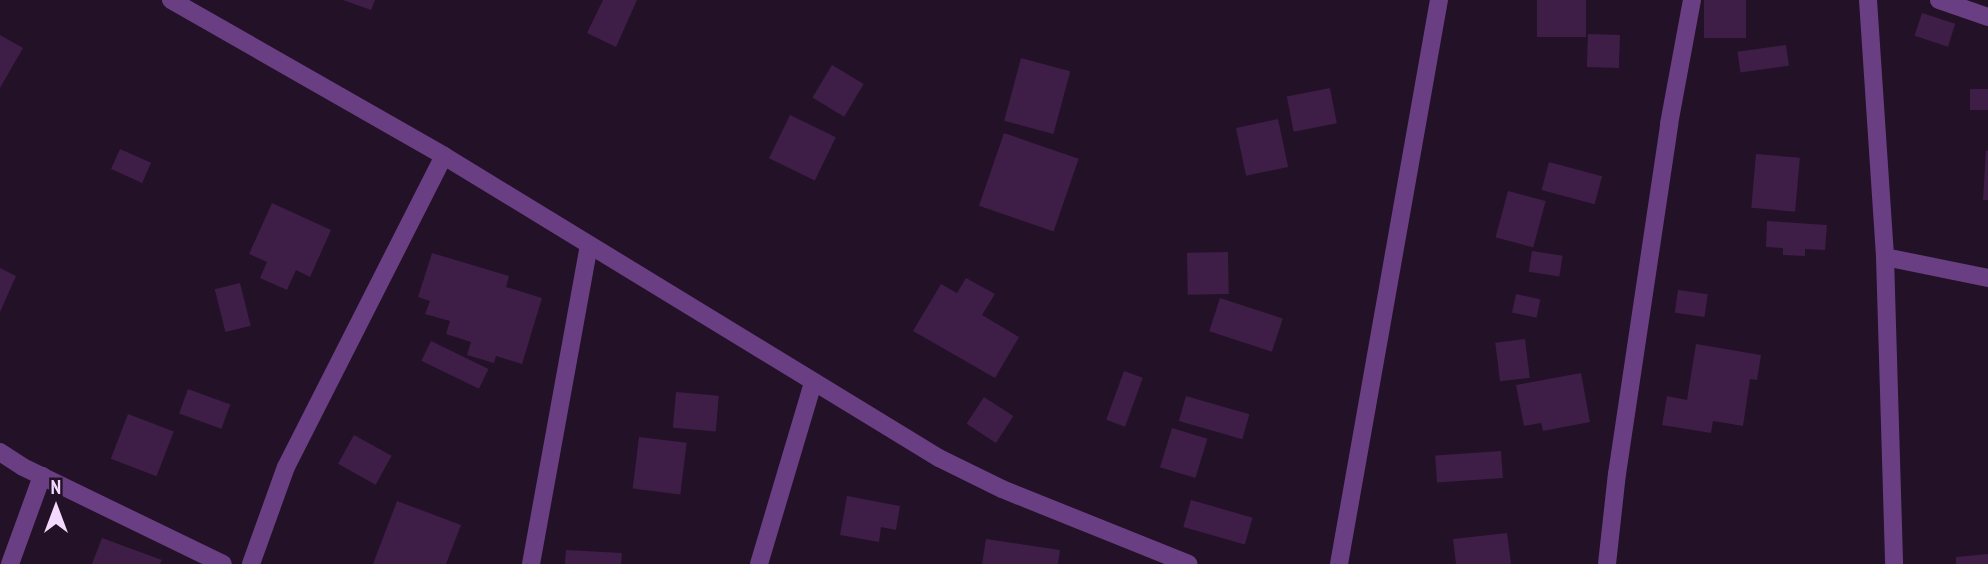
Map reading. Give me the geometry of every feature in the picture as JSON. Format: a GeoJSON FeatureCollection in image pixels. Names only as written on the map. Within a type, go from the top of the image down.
{"type":"FeatureCollection","features":[{"type":"Feature","properties":{"kind":"street"},"geometry":{"type":"LineString","coordinates":[[171,0],[444,156],[699,309],[813,383],[939,458],[1002,489],[1189,564]]}},
{"type":"Feature","properties":{"kind":"street"},"geometry":{"type":"LineString","coordinates":[[1339,564],[1439,0]]}},
{"type":"Feature","properties":{"kind":"street"},"geometry":{"type":"LineString","coordinates":[[1607,564],[1617,474],[1669,124],[1692,0]]}},
{"type":"Feature","properties":{"kind":"street"},"geometry":{"type":"LineString","coordinates":[[1868,0],[1885,257],[1894,564]]}},
{"type":"Feature","properties":{"kind":"street"},"geometry":{"type":"LineString","coordinates":[[1939,0],[1988,17]]}},
{"type":"Feature","properties":{"kind":"street"},"geometry":{"type":"LineString","coordinates":[[251,564],[286,467],[444,156]]}},
{"type":"Feature","properties":{"kind":"street"},"geometry":{"type":"LineString","coordinates":[[531,564],[589,245]]}},
{"type":"Feature","properties":{"kind":"street"},"geometry":{"type":"LineString","coordinates":[[1885,257],[1988,278]]}},
{"type":"Feature","properties":{"kind":"street"},"geometry":{"type":"LineString","coordinates":[[759,564],[813,383]]}},
{"type":"Feature","properties":{"kind":"street"},"geometry":{"type":"LineString","coordinates":[[0,452],[42,476],[223,564]]}},
{"type":"Feature","properties":{"kind":"street"},"geometry":{"type":"LineString","coordinates":[[10,564],[42,476]]}},
{"type":"Feature","properties":{"kind":"building"},"geometry":{"type":"Polygon","coordinates":[[[343,0],[375,0],[371,10],[343,0]]]}},
{"type":"Feature","properties":{"kind":"building"},"geometry":{"type":"Polygon","coordinates":[[[603,0],[637,0],[616,47],[587,33],[603,0]]]}},
{"type":"Feature","properties":{"kind":"building"},"geometry":{"type":"Polygon","coordinates":[[[1537,0],[1586,0],[1586,37],[1537,37],[1537,0]]]}},
{"type":"Feature","properties":{"kind":"building"},"geometry":{"type":"Polygon","coordinates":[[[1704,0],[1746,0],[1746,38],[1704,38],[1704,0]]]}},
{"type":"Feature","properties":{"kind":"building"},"geometry":{"type":"Polygon","coordinates":[[[1922,13],[1955,24],[1948,47],[1915,36],[1922,13]]]}},
{"type":"Feature","properties":{"kind":"building"},"geometry":{"type":"Polygon","coordinates":[[[1588,34],[1620,35],[1619,68],[1587,67],[1588,34]]]}},
{"type":"Feature","properties":{"kind":"building"},"geometry":{"type":"Polygon","coordinates":[[[0,35],[23,48],[0,88],[0,35]]]}},
{"type":"Feature","properties":{"kind":"building"},"geometry":{"type":"Polygon","coordinates":[[[1786,45],[1789,66],[1740,73],[1737,52],[1786,45]]]}},
{"type":"Feature","properties":{"kind":"building"},"geometry":{"type":"Polygon","coordinates":[[[1021,58],[1070,71],[1053,134],[1004,121],[1021,58]]]}},
{"type":"Feature","properties":{"kind":"building"},"geometry":{"type":"Polygon","coordinates":[[[832,65],[864,84],[844,117],[812,98],[832,65]]]}},
{"type":"Feature","properties":{"kind":"building"},"geometry":{"type":"Polygon","coordinates":[[[1330,88],[1337,123],[1294,132],[1287,96],[1330,88]]]}},
{"type":"Feature","properties":{"kind":"building"},"geometry":{"type":"Polygon","coordinates":[[[1970,89],[1988,89],[1988,110],[1970,110],[1970,89]]]}},
{"type":"Feature","properties":{"kind":"building"},"geometry":{"type":"Polygon","coordinates":[[[790,115],[836,137],[815,180],[769,158],[790,115]]]}},
{"type":"Feature","properties":{"kind":"building"},"geometry":{"type":"Polygon","coordinates":[[[1278,119],[1288,167],[1246,176],[1236,128],[1278,119]]]}},
{"type":"Feature","properties":{"kind":"building"},"geometry":{"type":"Polygon","coordinates":[[[1004,133],[1079,159],[1054,232],[979,206],[1004,133]]]}},
{"type":"Feature","properties":{"kind":"building"},"geometry":{"type":"Polygon","coordinates":[[[120,149],[151,163],[142,183],[111,169],[120,149]]]}},
{"type":"Feature","properties":{"kind":"building"},"geometry":{"type":"Polygon","coordinates":[[[1986,150],[1988,200],[1983,200],[1986,150]]]}},
{"type":"Feature","properties":{"kind":"building"},"geometry":{"type":"Polygon","coordinates":[[[1756,154],[1800,158],[1795,212],[1751,208],[1756,154]]]}},
{"type":"Feature","properties":{"kind":"building"},"geometry":{"type":"Polygon","coordinates":[[[1549,162],[1602,176],[1595,204],[1541,190],[1549,162]]]}},
{"type":"Feature","properties":{"kind":"building"},"geometry":{"type":"Polygon","coordinates":[[[1508,191],[1546,201],[1533,247],[1496,237],[1508,191]]]}},
{"type":"Feature","properties":{"kind":"building"},"geometry":{"type":"Polygon","coordinates":[[[272,203],[331,230],[310,277],[296,270],[287,290],[260,278],[267,262],[249,254],[272,203]]]}},
{"type":"Feature","properties":{"kind":"building"},"geometry":{"type":"Polygon","coordinates":[[[1767,221],[1827,225],[1825,250],[1805,249],[1805,256],[1783,255],[1783,248],[1766,247],[1767,221]]]}},
{"type":"Feature","properties":{"kind":"building"},"geometry":{"type":"Polygon","coordinates":[[[1532,251],[1563,256],[1559,277],[1529,272],[1532,251]]]}},
{"type":"Feature","properties":{"kind":"building"},"geometry":{"type":"Polygon","coordinates":[[[1228,252],[1229,294],[1188,295],[1187,253],[1228,252]]]}},
{"type":"Feature","properties":{"kind":"building"},"geometry":{"type":"Polygon","coordinates":[[[432,253],[509,276],[506,287],[542,298],[522,364],[496,356],[494,363],[467,355],[471,342],[446,334],[450,321],[425,314],[430,301],[418,297],[432,253]]]}},
{"type":"Feature","properties":{"kind":"building"},"geometry":{"type":"Polygon","coordinates":[[[0,268],[16,276],[0,312],[0,268]]]}},
{"type":"Feature","properties":{"kind":"building"},"geometry":{"type":"Polygon","coordinates":[[[966,278],[995,294],[982,315],[1019,337],[995,378],[913,331],[941,284],[957,293],[966,278]]]}},
{"type":"Feature","properties":{"kind":"building"},"geometry":{"type":"Polygon","coordinates":[[[240,283],[251,326],[225,332],[215,289],[240,283]]]}},
{"type":"Feature","properties":{"kind":"building"},"geometry":{"type":"Polygon","coordinates":[[[1678,290],[1708,294],[1705,317],[1675,313],[1678,290]]]}},
{"type":"Feature","properties":{"kind":"building"},"geometry":{"type":"Polygon","coordinates":[[[1516,294],[1540,299],[1537,318],[1512,313],[1516,294]]]}},
{"type":"Feature","properties":{"kind":"building"},"geometry":{"type":"Polygon","coordinates":[[[1220,298],[1283,318],[1272,352],[1209,331],[1220,298]]]}},
{"type":"Feature","properties":{"kind":"building"},"geometry":{"type":"Polygon","coordinates":[[[1525,339],[1530,378],[1500,381],[1495,343],[1525,339]]]}},
{"type":"Feature","properties":{"kind":"building"},"geometry":{"type":"Polygon","coordinates":[[[431,341],[489,369],[479,389],[421,361],[431,341]]]}},
{"type":"Feature","properties":{"kind":"building"},"geometry":{"type":"Polygon","coordinates":[[[1696,344],[1761,355],[1757,380],[1750,379],[1743,426],[1713,421],[1711,433],[1662,425],[1667,396],[1687,400],[1696,344]]]}},
{"type":"Feature","properties":{"kind":"building"},"geometry":{"type":"Polygon","coordinates":[[[1124,371],[1143,378],[1125,427],[1106,420],[1124,371]]]}},
{"type":"Feature","properties":{"kind":"building"},"geometry":{"type":"Polygon","coordinates":[[[1581,373],[1590,422],[1543,431],[1541,423],[1524,426],[1516,385],[1581,373]]]}},
{"type":"Feature","properties":{"kind":"building"},"geometry":{"type":"Polygon","coordinates":[[[188,389],[230,404],[221,429],[179,413],[188,389]]]}},
{"type":"Feature","properties":{"kind":"building"},"geometry":{"type":"Polygon","coordinates":[[[676,392],[719,396],[716,432],[673,428],[676,392]]]}},
{"type":"Feature","properties":{"kind":"building"},"geometry":{"type":"Polygon","coordinates":[[[1186,396],[1249,414],[1242,439],[1179,421],[1186,396]]]}},
{"type":"Feature","properties":{"kind":"building"},"geometry":{"type":"Polygon","coordinates":[[[984,397],[1013,416],[996,443],[967,424],[984,397]]]}},
{"type":"Feature","properties":{"kind":"building"},"geometry":{"type":"Polygon","coordinates":[[[128,414],[174,432],[157,476],[111,459],[128,414]]]}},
{"type":"Feature","properties":{"kind":"building"},"geometry":{"type":"Polygon","coordinates":[[[1172,428],[1207,439],[1195,478],[1160,467],[1172,428]]]}},
{"type":"Feature","properties":{"kind":"building"},"geometry":{"type":"Polygon","coordinates":[[[354,435],[392,456],[376,485],[338,464],[354,435]]]}},
{"type":"Feature","properties":{"kind":"building"},"geometry":{"type":"Polygon","coordinates":[[[639,437],[687,443],[680,494],[633,489],[639,437]]]}},
{"type":"Feature","properties":{"kind":"building"},"geometry":{"type":"Polygon","coordinates":[[[1501,451],[1503,478],[1437,483],[1435,456],[1501,451]]]}},
{"type":"Feature","properties":{"kind":"building"},"geometry":{"type":"Polygon","coordinates":[[[847,496],[900,506],[896,530],[881,527],[879,542],[840,535],[847,496]]]}},
{"type":"Feature","properties":{"kind":"building"},"geometry":{"type":"Polygon","coordinates":[[[1191,500],[1253,518],[1245,545],[1183,527],[1191,500]]]}},
{"type":"Feature","properties":{"kind":"building"},"geometry":{"type":"Polygon","coordinates":[[[397,501],[461,525],[446,564],[373,564],[397,501]]]}},
{"type":"Feature","properties":{"kind":"building"},"geometry":{"type":"Polygon","coordinates":[[[1507,533],[1511,564],[1456,564],[1453,539],[1507,533]]]}},
{"type":"Feature","properties":{"kind":"building"},"geometry":{"type":"Polygon","coordinates":[[[102,538],[162,560],[160,564],[92,564],[102,538]]]}},
{"type":"Feature","properties":{"kind":"building"},"geometry":{"type":"Polygon","coordinates":[[[986,539],[1060,550],[1058,564],[982,564],[986,539]]]}},
{"type":"Feature","properties":{"kind":"building"},"geometry":{"type":"Polygon","coordinates":[[[566,550],[622,553],[621,564],[565,564],[566,550]]]}},
{"type":"Feature","properties":{"kind":"building"},"geometry":{"type":"Polygon","coordinates":[[[1988,554],[1988,564],[1956,564],[1956,557],[1988,554]]]}}]}
